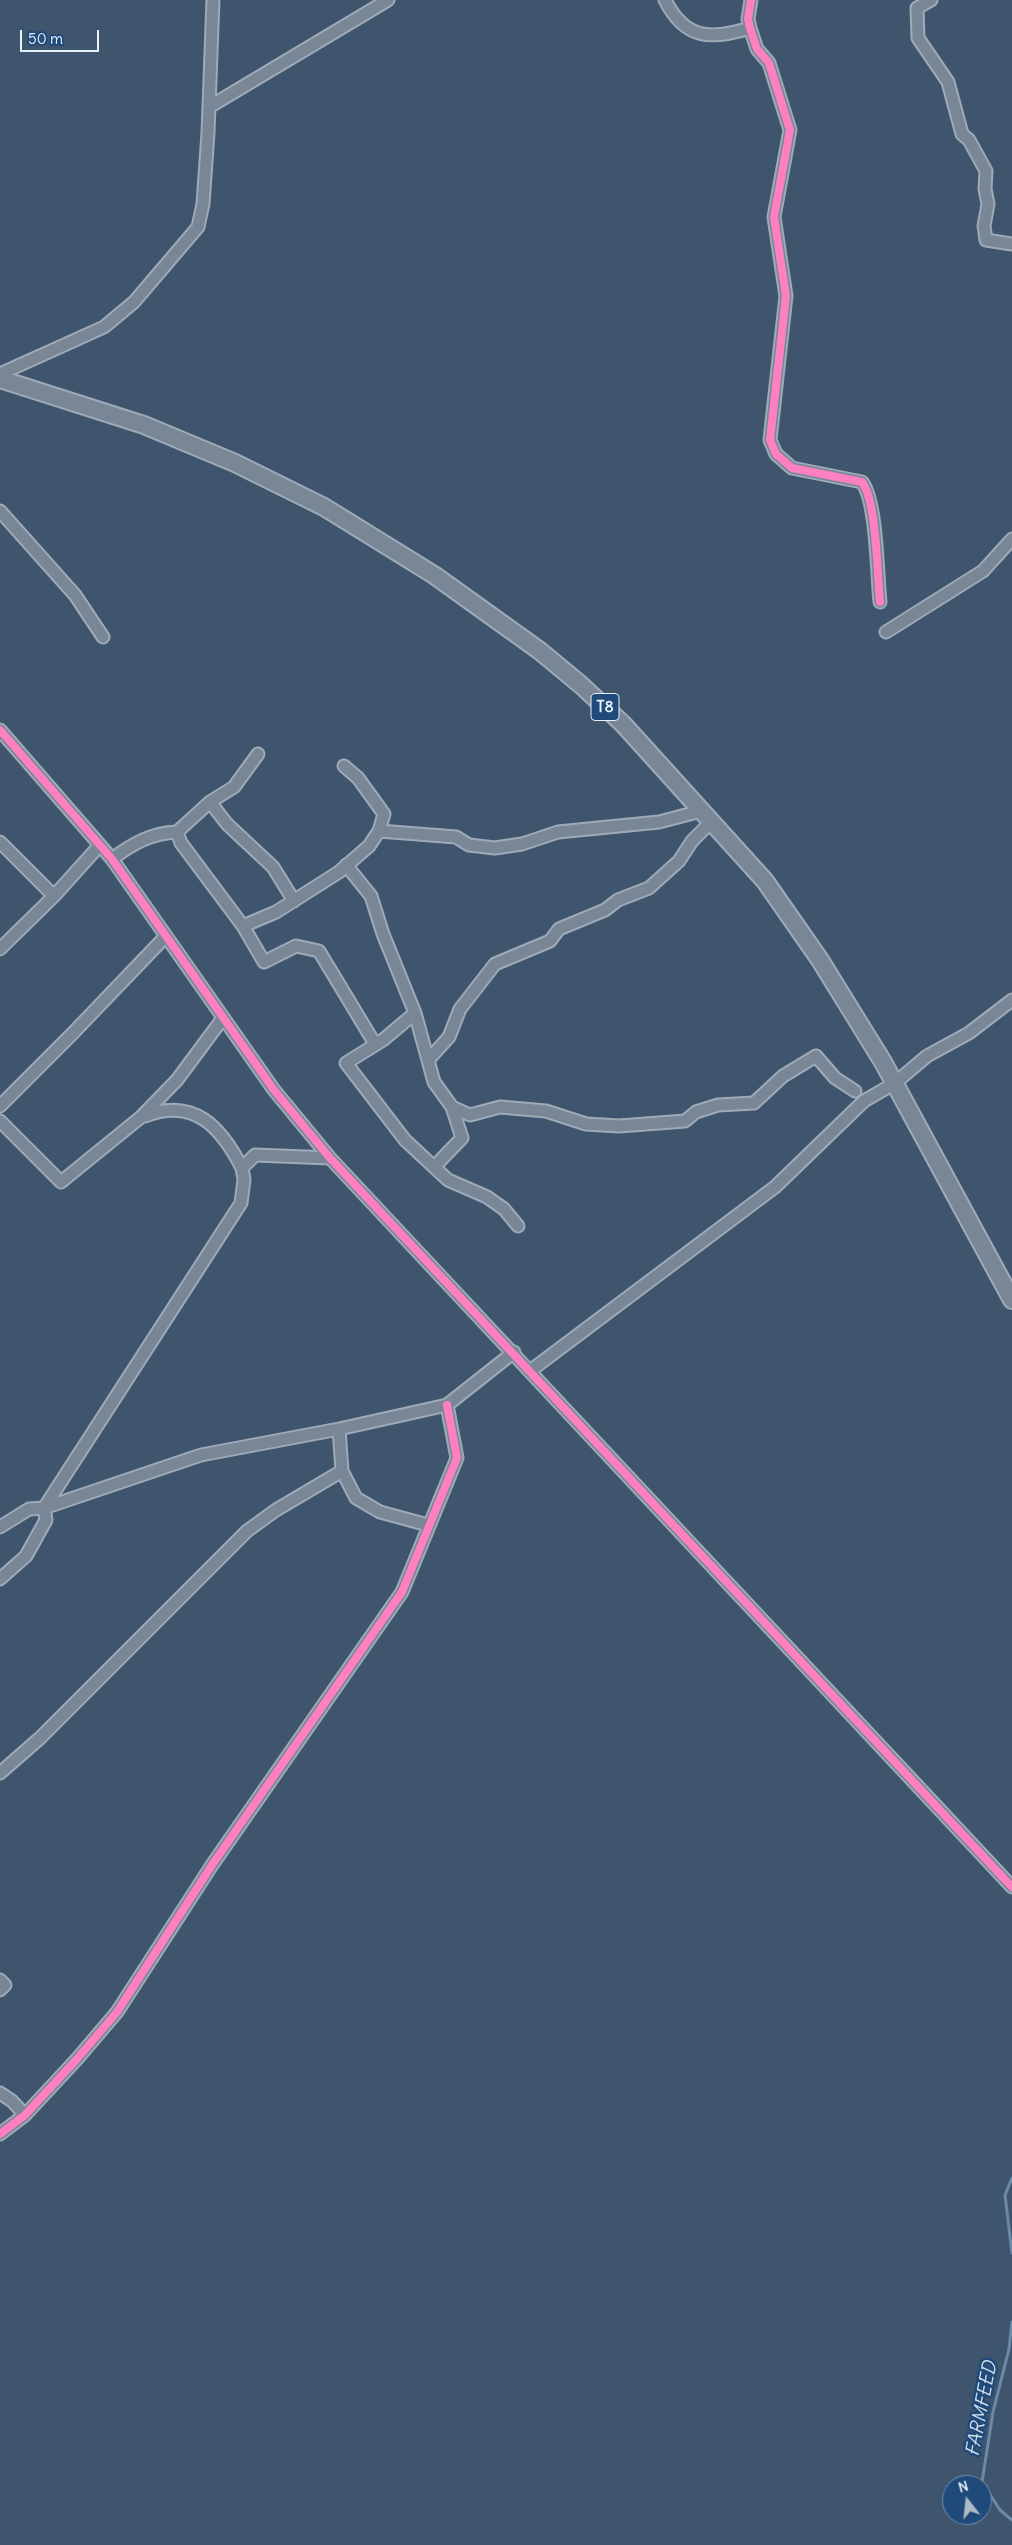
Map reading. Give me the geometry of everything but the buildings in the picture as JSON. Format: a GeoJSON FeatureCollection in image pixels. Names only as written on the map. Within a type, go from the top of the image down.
{"type":"FeatureCollection","features":[{"type":"Feature","properties":{"kind":"highway","name":"T8"},"geometry":{"type":"LineString","coordinates":[[0,380],[144,425],[235,463],[324,507],[398,551],[540,650],[581,685],[623,724],[765,881],[820,960],[895,1083],[1012,1300]]}},
{"type":"Feature","properties":{"kind":"street"},"geometry":{"type":"LineString","coordinates":[[0,374],[104,327],[134,302],[198,227],[203,204],[213,0]]}},
{"type":"Feature","properties":{"kind":"street"},"geometry":{"type":"LineString","coordinates":[[209,107],[388,0]]}},
{"type":"Feature","properties":{"kind":"street"},"geometry":{"type":"LineString","coordinates":[[665,0],[679,23],[692,31],[723,35],[750,28]]}},
{"type":"Feature","properties":{"kind":"street"},"geometry":{"type":"LineString","coordinates":[[751,0],[748,19],[750,28],[757,49],[769,63],[790,130],[774,217],[786,296],[770,440],[776,454],[792,468],[862,482],[868,490],[872,509],[880,602]]}},
{"type":"Feature","properties":{"kind":"street"},"geometry":{"type":"LineString","coordinates":[[932,0],[917,8],[918,38],[948,82],[962,134],[969,140],[986,171],[985,189],[988,204],[984,226],[986,240],[1012,244]]}},
{"type":"Feature","properties":{"kind":"street"},"geometry":{"type":"LineString","coordinates":[[0,511],[75,595],[103,638]]}},
{"type":"Feature","properties":{"kind":"street"},"geometry":{"type":"LineString","coordinates":[[886,632],[984,571],[1012,539]]}},
{"type":"Feature","properties":{"kind":"street"},"geometry":{"type":"LineString","coordinates":[[0,730],[112,860],[274,1090],[330,1158],[514,1352],[1012,1887]]}},
{"type":"Feature","properties":{"kind":"street"},"geometry":{"type":"LineString","coordinates":[[112,860],[134,843],[166,832],[177,832],[210,802],[234,787],[258,754]]}},
{"type":"Feature","properties":{"kind":"street"},"geometry":{"type":"LineString","coordinates":[[242,926],[276,912],[294,902],[369,846],[379,831],[384,814],[358,778],[344,766]]}},
{"type":"Feature","properties":{"kind":"street"},"geometry":{"type":"LineString","coordinates":[[210,802],[228,824],[273,867],[294,902]]}},
{"type":"Feature","properties":{"kind":"street"},"geometry":{"type":"LineString","coordinates":[[379,831],[456,837],[469,845],[494,848],[522,844],[558,832],[706,816]]}},
{"type":"Feature","properties":{"kind":"street"},"geometry":{"type":"LineString","coordinates":[[428,1059],[449,1037],[460,1009],[495,964],[550,941],[559,929],[605,910],[618,900],[650,888],[679,860],[706,816]]}},
{"type":"Feature","properties":{"kind":"street"},"geometry":{"type":"LineString","coordinates":[[177,832],[182,843],[242,926],[264,962],[296,946],[319,951],[375,1044]]}},
{"type":"Feature","properties":{"kind":"street"},"geometry":{"type":"LineString","coordinates":[[0,842],[54,896]]}},
{"type":"Feature","properties":{"kind":"street"},"geometry":{"type":"LineString","coordinates":[[0,949],[54,896],[100,845]]}},
{"type":"Feature","properties":{"kind":"street"},"geometry":{"type":"LineString","coordinates":[[346,865],[371,896],[383,934],[415,1013],[434,1082],[452,1108],[462,1138],[434,1167]]}},
{"type":"Feature","properties":{"kind":"street"},"geometry":{"type":"LineString","coordinates":[[0,1106],[74,1033],[166,936]]}},
{"type":"Feature","properties":{"kind":"street"},"geometry":{"type":"LineString","coordinates":[[530,1371],[775,1187],[864,1101],[895,1083],[927,1056],[969,1033],[1012,1000]]}},
{"type":"Feature","properties":{"kind":"street"},"geometry":{"type":"LineString","coordinates":[[415,1013],[375,1044],[346,1063],[405,1140],[448,1180],[487,1198],[504,1209],[518,1226]]}},
{"type":"Feature","properties":{"kind":"street"},"geometry":{"type":"LineString","coordinates":[[0,1121],[61,1182],[141,1117],[178,1080],[223,1018]]}},
{"type":"Feature","properties":{"kind":"street"},"geometry":{"type":"LineString","coordinates":[[452,1108],[470,1115],[500,1107],[546,1111],[586,1124],[619,1126],[685,1121],[696,1112],[718,1105],[754,1103],[783,1076],[816,1056],[835,1078],[854,1091]]}},
{"type":"Feature","properties":{"kind":"street"},"geometry":{"type":"LineString","coordinates":[[0,1579],[18,1564],[33,1545],[46,1520],[44,1508],[241,1203],[244,1180],[242,1168],[226,1140],[209,1123],[186,1109],[162,1109],[141,1117]]}},
{"type":"Feature","properties":{"kind":"street"},"geometry":{"type":"LineString","coordinates":[[242,1168],[255,1155],[330,1158]]}},
{"type":"Feature","properties":{"kind":"street"},"geometry":{"type":"LineString","coordinates":[[0,1527],[29,1509],[44,1508],[201,1455],[339,1429],[447,1405],[514,1352]]}},
{"type":"Feature","properties":{"kind":"street"},"geometry":{"type":"LineString","coordinates":[[0,2134],[25,2115],[77,2060],[117,2012],[212,1864],[402,1592],[457,1458],[447,1405]]}},
{"type":"Feature","properties":{"kind":"street"},"geometry":{"type":"LineString","coordinates":[[339,1429],[342,1470],[356,1498],[380,1512],[428,1525]]}},
{"type":"Feature","properties":{"kind":"street"},"geometry":{"type":"LineString","coordinates":[[0,1773],[40,1738],[247,1531],[276,1510],[342,1470]]}},
{"type":"Feature","properties":{"kind":"street"},"geometry":{"type":"LineString","coordinates":[[0,1980],[5,1985],[0,1990]]}},
{"type":"Feature","properties":{"kind":"street"},"geometry":{"type":"LineString","coordinates":[[0,2093],[12,2101],[25,2115]]}},
{"type":"Feature","properties":{"kind":"waterway","name":"FARMFEED"},"geometry":{"type":"LineString","coordinates":[[1012,2178],[1005,2195],[1012,2253]]}},
{"type":"Feature","properties":{"kind":"waterway","name":"FARMFEED"},"geometry":{"type":"LineString","coordinates":[[1012,2322],[1009,2349],[993,2412],[982,2482],[1000,2510],[1012,2520]]}},
{"type":"Feature","properties":{"kind":"cycle path"},"geometry":{"type":"LineString","coordinates":[[751,0],[748,19],[750,28],[757,49],[769,63],[790,130],[774,217],[786,296],[770,440],[776,454],[792,468],[862,482],[871,505],[876,539],[880,602]]}},
{"type":"Feature","properties":{"kind":"cycle path"},"geometry":{"type":"LineString","coordinates":[[0,730],[112,859],[274,1090],[330,1158],[1012,1887]]}},
{"type":"Feature","properties":{"kind":"cycle path"},"geometry":{"type":"LineString","coordinates":[[0,2134],[25,2115],[117,2012],[212,1865],[402,1592],[457,1458],[447,1405]]}}]}
